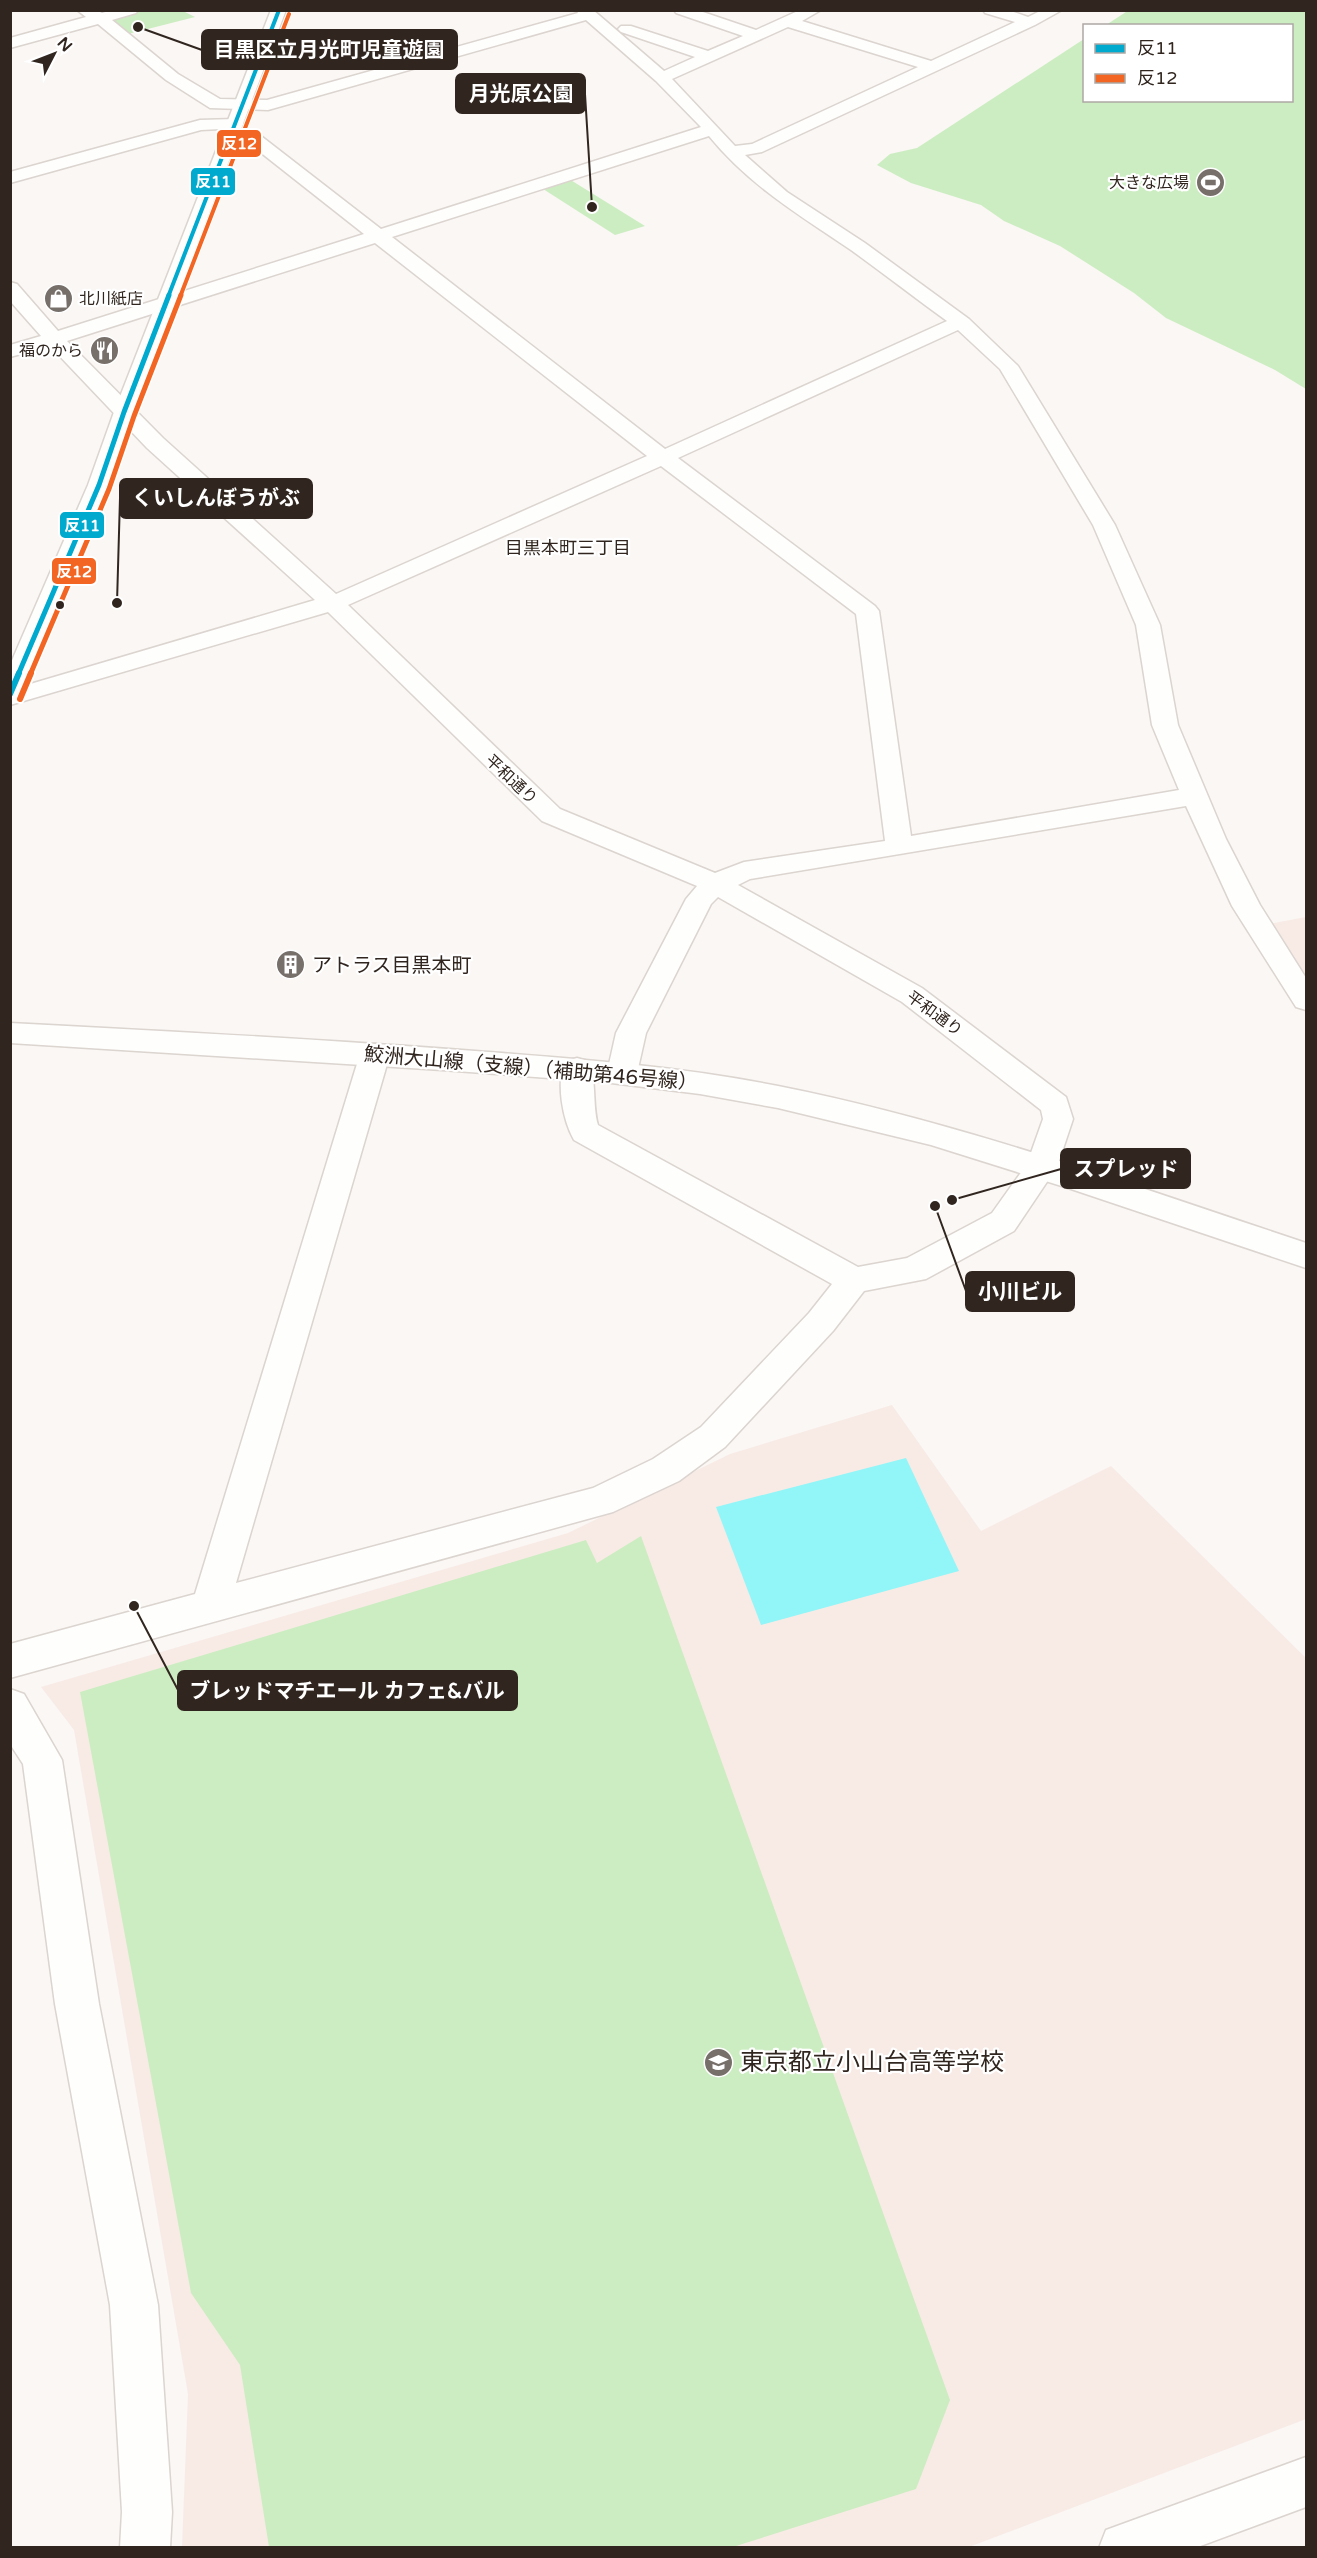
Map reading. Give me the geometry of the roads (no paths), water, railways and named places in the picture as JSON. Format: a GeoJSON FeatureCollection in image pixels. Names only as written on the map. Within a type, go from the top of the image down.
{"type":"FeatureCollection","features":[{"type":"Feature","properties":{"kind":"street"},"geometry":{"type":"LineString","coordinates":[[84,10],[101,19],[172,76],[216,104],[268,105],[586,13],[618,32],[709,57]]}},
{"type":"Feature","properties":{"kind":"street"},"geometry":{"type":"LineString","coordinates":[[10,43],[131,10]]}},
{"type":"Feature","properties":{"kind":"street"},"geometry":{"type":"LineString","coordinates":[[279,10],[124,412],[99,485],[18,660],[10,697],[332,603],[441,558],[944,328],[962,323]]}},
{"type":"Feature","properties":{"kind":"street"},"geometry":{"type":"LineString","coordinates":[[990,10],[1030,22]]}},
{"type":"Feature","properties":{"kind":"street"},"geometry":{"type":"LineString","coordinates":[[731,152],[756,148],[1054,10]]}},
{"type":"Feature","properties":{"kind":"street"},"geometry":{"type":"LineString","coordinates":[[674,12],[757,36]]}},
{"type":"Feature","properties":{"kind":"street"},"geometry":{"type":"LineString","coordinates":[[662,78],[801,14],[933,67]]}},
{"type":"Feature","properties":{"kind":"street"},"geometry":{"type":"LineString","coordinates":[[618,32],[646,22]]}},
{"type":"Feature","properties":{"kind":"street"},"geometry":{"type":"LineString","coordinates":[[618,32],[712,129],[731,152],[781,196],[858,247],[962,323],[1008,366],[1104,525],[1148,624],[1165,725],[1213,839],[1246,906],[1306,1000]]}},
{"type":"Feature","properties":{"kind":"street"},"geometry":{"type":"LineString","coordinates":[[10,178],[200,125],[255,140],[662,457],[867,611],[899,846]]}},
{"type":"Feature","properties":{"kind":"street"},"geometry":{"type":"LineString","coordinates":[[10,351],[54,339],[712,129]]}},
{"type":"Feature","properties":{"kind":"street","name":"平和通り"},"geometry":{"type":"LineString","coordinates":[[10,288],[54,339],[124,412],[332,603],[551,815],[716,884],[912,995],[1055,1105],[1058,1119],[1041,1167],[1003,1222],[914,1270],[854,1281]]}},
{"type":"Feature","properties":{"kind":"street"},"geometry":{"type":"LineString","coordinates":[[622,1073],[631,1033],[700,899],[716,884],[744,871],[1176,798],[1197,798]]}},
{"type":"Feature","properties":{"kind":"street","name":"鮫洲大山線（支線）（補助第46号線）"},"geometry":{"type":"LineString","coordinates":[[10,1033],[375,1054],[622,1073],[701,1083],[850,1113],[1041,1167],[1306,1256]]}},
{"type":"Feature","properties":{"kind":"street"},"geometry":{"type":"LineString","coordinates":[[210,1607],[375,1054]]}},
{"type":"Feature","properties":{"kind":"street"},"geometry":{"type":"LineString","coordinates":[[10,1661],[600,1501],[666,1470],[713,1437],[821,1322],[854,1281],[585,1132],[578,1110],[577,1069]]}},
{"type":"Feature","properties":{"kind":"street"},"geometry":{"type":"LineString","coordinates":[[10,1707],[42,1760],[77,2004],[134,2305],[147,2512],[145,2547]]}},
{"type":"Feature","properties":{"kind":"street"},"geometry":{"type":"LineString","coordinates":[[1124,2547],[1306,2482]]}},
{"type":"Feature","properties":{"kind":"water"},"geometry":{"type":"Polygon","coordinates":[[[906,1458],[959,1571],[761,1625],[716,1507],[906,1458]]]}},
{"type":"Feature","properties":{"kind":"place","name":"目黒区立月光町児童遊園"},"geometry":{"type":"Point","coordinates":[138,27]}},
{"type":"Feature","properties":{"kind":"place","name":"大きな広場"},"geometry":{"type":"Point","coordinates":[1210,182]}},
{"type":"Feature","properties":{"kind":"place","name":"月光原公園"},"geometry":{"type":"Point","coordinates":[592,207]}},
{"type":"Feature","properties":{"kind":"place","name":"北川紙店"},"geometry":{"type":"Point","coordinates":[58,298]}},
{"type":"Feature","properties":{"kind":"place","name":"福のから"},"geometry":{"type":"Point","coordinates":[104,350]}},
{"type":"Feature","properties":{"kind":"place","name":"くいしんぼうがぶ"},"geometry":{"type":"Point","coordinates":[117,603]}},
{"type":"Feature","properties":{"kind":"place","name":"アトラス目黒本町"},"geometry":{"type":"Point","coordinates":[291,965]}},
{"type":"Feature","properties":{"kind":"place","name":"スプレッド"},"geometry":{"type":"Point","coordinates":[952,1200]}},
{"type":"Feature","properties":{"kind":"place","name":"小川ビル"},"geometry":{"type":"Point","coordinates":[935,1206]}},
{"type":"Feature","properties":{"kind":"place","name":"ブレッドマチエール カフェ&バル"},"geometry":{"type":"Point","coordinates":[134,1606]}},
{"type":"Feature","properties":{"kind":"place","name":"東京都立小山台高等学校"},"geometry":{"type":"Point","coordinates":[719,2062]}},
{"type":"Feature","properties":{"kind":"district","name":"目黒本町三丁目"},"geometry":{"type":"Point","coordinates":[568,548]}}]}
